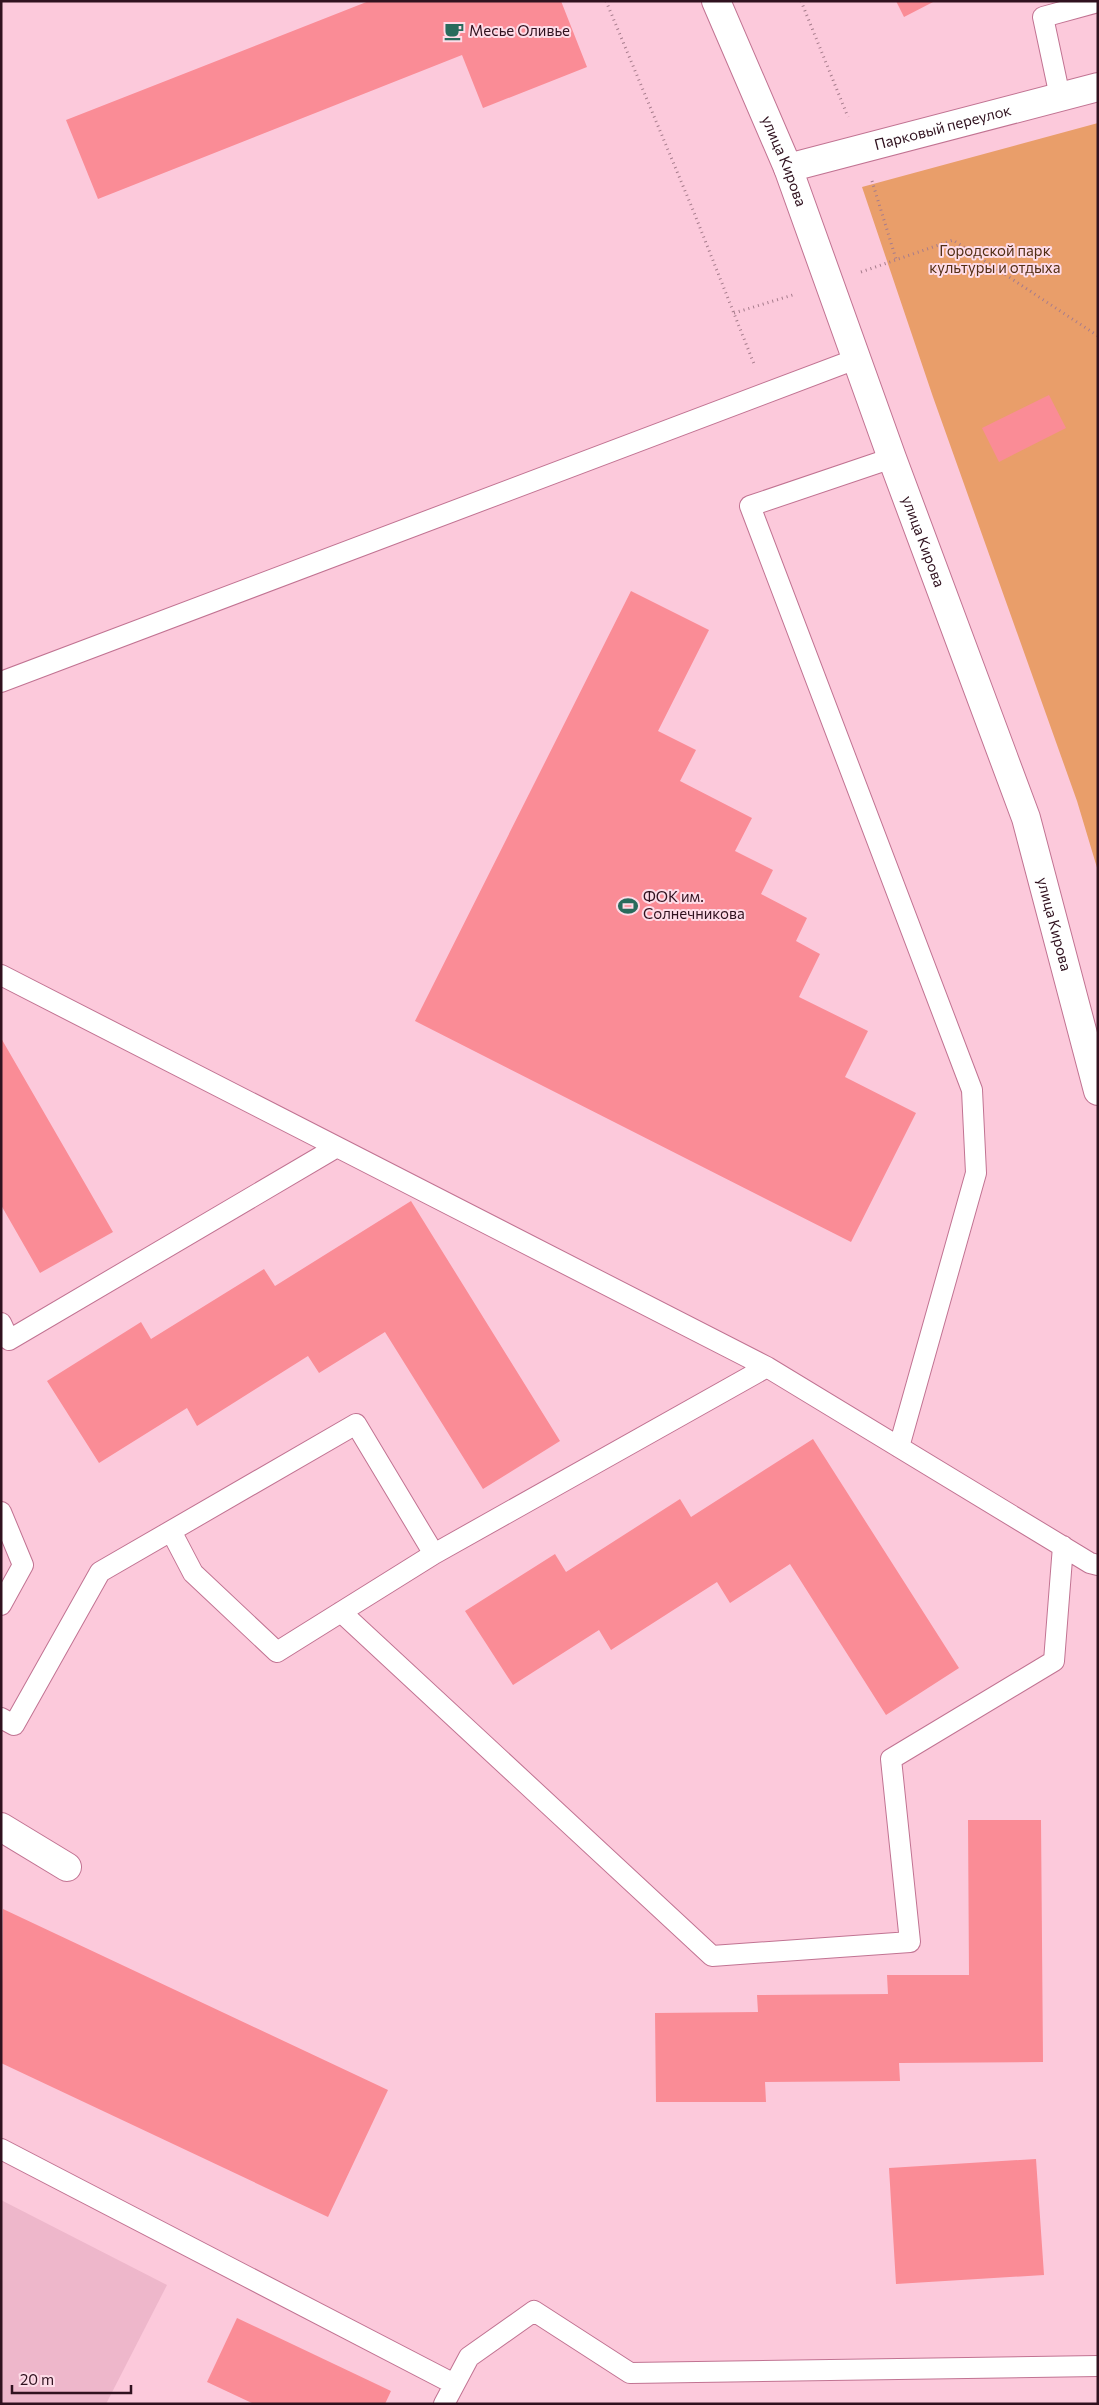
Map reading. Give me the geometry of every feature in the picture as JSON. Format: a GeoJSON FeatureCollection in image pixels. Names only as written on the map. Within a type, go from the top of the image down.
{"type":"FeatureCollection","features":[{"type":"Feature","properties":{"kind":"main road","name":"улица Кирова"},"geometry":{"type":"LineString","coordinates":[[716,1],[788,168],[856,360],[1026,818],[1098,1091]]}},
{"type":"Feature","properties":{"kind":"main road","name":"Парковый переулок"},"geometry":{"type":"LineString","coordinates":[[788,168],[1098,87]]}},
{"type":"Feature","properties":{"kind":"main road"},"geometry":{"type":"LineString","coordinates":[[1,1827],[67,1867]]}},
{"type":"Feature","properties":{"kind":"lane"},"geometry":{"type":"LineString","coordinates":[[1060,97],[1043,17],[1098,2]]}},
{"type":"Feature","properties":{"kind":"lane"},"geometry":{"type":"LineString","coordinates":[[1,682],[856,360]]}},
{"type":"Feature","properties":{"kind":"lane"},"geometry":{"type":"LineString","coordinates":[[892,458],[750,506],[972,1090],[976,1173],[899,1447]]}},
{"type":"Feature","properties":{"kind":"lane"},"geometry":{"type":"LineString","coordinates":[[1,975],[767,1367],[1090,1563],[1098,1565]]}},
{"type":"Feature","properties":{"kind":"lane"},"geometry":{"type":"LineString","coordinates":[[1,1324],[10,1340],[337,1147]]}},
{"type":"Feature","properties":{"kind":"lane"},"geometry":{"type":"LineString","coordinates":[[171,1531],[193,1573],[277,1652],[434,1554],[767,1367]]}},
{"type":"Feature","properties":{"kind":"lane"},"geometry":{"type":"LineString","coordinates":[[1,1718],[14,1725],[100,1572],[356,1424],[434,1554]]}},
{"type":"Feature","properties":{"kind":"lane"},"geometry":{"type":"LineString","coordinates":[[1,1512],[23,1565],[1,1605]]}},
{"type":"Feature","properties":{"kind":"lane"},"geometry":{"type":"LineString","coordinates":[[341,1612],[712,1956],[910,1942],[891,1759],[1054,1661],[1063,1546]]}},
{"type":"Feature","properties":{"kind":"lane"},"geometry":{"type":"LineString","coordinates":[[1,2149],[454,2384]]}},
{"type":"Feature","properties":{"kind":"lane"},"geometry":{"type":"LineString","coordinates":[[444,2404],[469,2357],[534,2311],[630,2373],[1098,2366]]}},
{"type":"Feature","properties":{"kind":"path"},"geometry":{"type":"LineString","coordinates":[[606,1],[765,394]]}},
{"type":"Feature","properties":{"kind":"path"},"geometry":{"type":"LineString","coordinates":[[734,314],[953,240],[1098,336]]}},
{"type":"Feature","properties":{"kind":"shaded area"},"geometry":{"type":"Polygon","coordinates":[[[1,2200],[167,2285],[106,2404],[1,2404],[1,2200]]]}},
{"type":"Feature","properties":{"kind":"green space","name":"Городской парк культуры и отдыха"},"geometry":{"type":"Polygon","coordinates":[[[1098,123],[1098,871],[1077,801],[933,397],[862,187],[1098,123]]]}},
{"type":"Feature","properties":{"kind":"building"},"geometry":{"type":"Polygon","coordinates":[[[369,1],[561,1],[587,67],[483,108],[462,55],[98,199],[66,120],[369,1]]]}},
{"type":"Feature","properties":{"kind":"building"},"geometry":{"type":"Polygon","coordinates":[[[896,1],[935,1],[904,17],[896,1]]]}},
{"type":"Feature","properties":{"kind":"building"},"geometry":{"type":"Polygon","coordinates":[[[1049,395],[1066,428],[999,462],[982,428],[1049,395]]]}},
{"type":"Feature","properties":{"kind":"building","name":"ФОК им. Солнечникова"},"geometry":{"type":"Polygon","coordinates":[[[631,591],[709,630],[658,731],[696,750],[680,781],[752,818],[735,851],[773,870],[761,894],[807,918],[796,941],[820,954],[799,997],[868,1031],[845,1077],[916,1113],[851,1242],[415,1021],[631,591]]]}},
{"type":"Feature","properties":{"kind":"building"},"geometry":{"type":"Polygon","coordinates":[[[1,1038],[113,1232],[40,1273],[1,1205],[1,1038]]]}},
{"type":"Feature","properties":{"kind":"building"},"geometry":{"type":"Polygon","coordinates":[[[411,1201],[560,1441],[483,1489],[385,1332],[319,1373],[308,1356],[197,1426],[187,1408],[99,1463],[47,1381],[141,1322],[151,1339],[264,1269],[275,1286],[411,1201]]]}},
{"type":"Feature","properties":{"kind":"building"},"geometry":{"type":"Polygon","coordinates":[[[813,1439],[959,1668],[886,1715],[790,1564],[730,1603],[717,1582],[611,1650],[599,1630],[513,1685],[465,1611],[555,1554],[566,1572],[680,1499],[691,1517],[813,1439]]]}},
{"type":"Feature","properties":{"kind":"building"},"geometry":{"type":"Polygon","coordinates":[[[968,1820],[1041,1820],[1043,2062],[899,2063],[900,2081],[765,2082],[766,2102],[656,2102],[655,2013],[758,2012],[757,1995],[888,1994],[887,1975],[969,1975],[968,1820]]]}},
{"type":"Feature","properties":{"kind":"building"},"geometry":{"type":"Polygon","coordinates":[[[3,1909],[388,2090],[328,2217],[1,2063],[3,1909]]]}},
{"type":"Feature","properties":{"kind":"building"},"geometry":{"type":"Polygon","coordinates":[[[1036,2159],[1044,2275],[896,2284],[889,2168],[1036,2159]]]}},
{"type":"Feature","properties":{"kind":"building"},"geometry":{"type":"Polygon","coordinates":[[[237,2318],[391,2391],[385,2404],[254,2404],[207,2382],[237,2318]]]}},
{"type":"Feature","properties":{"kind":"place","name":"Месье Оливье"},"geometry":{"type":"Point","coordinates":[454,31]}},
{"type":"Feature","properties":{"kind":"place","name":"ФОК им. Солнечникова"},"geometry":{"type":"Point","coordinates":[628,906]}}]}
